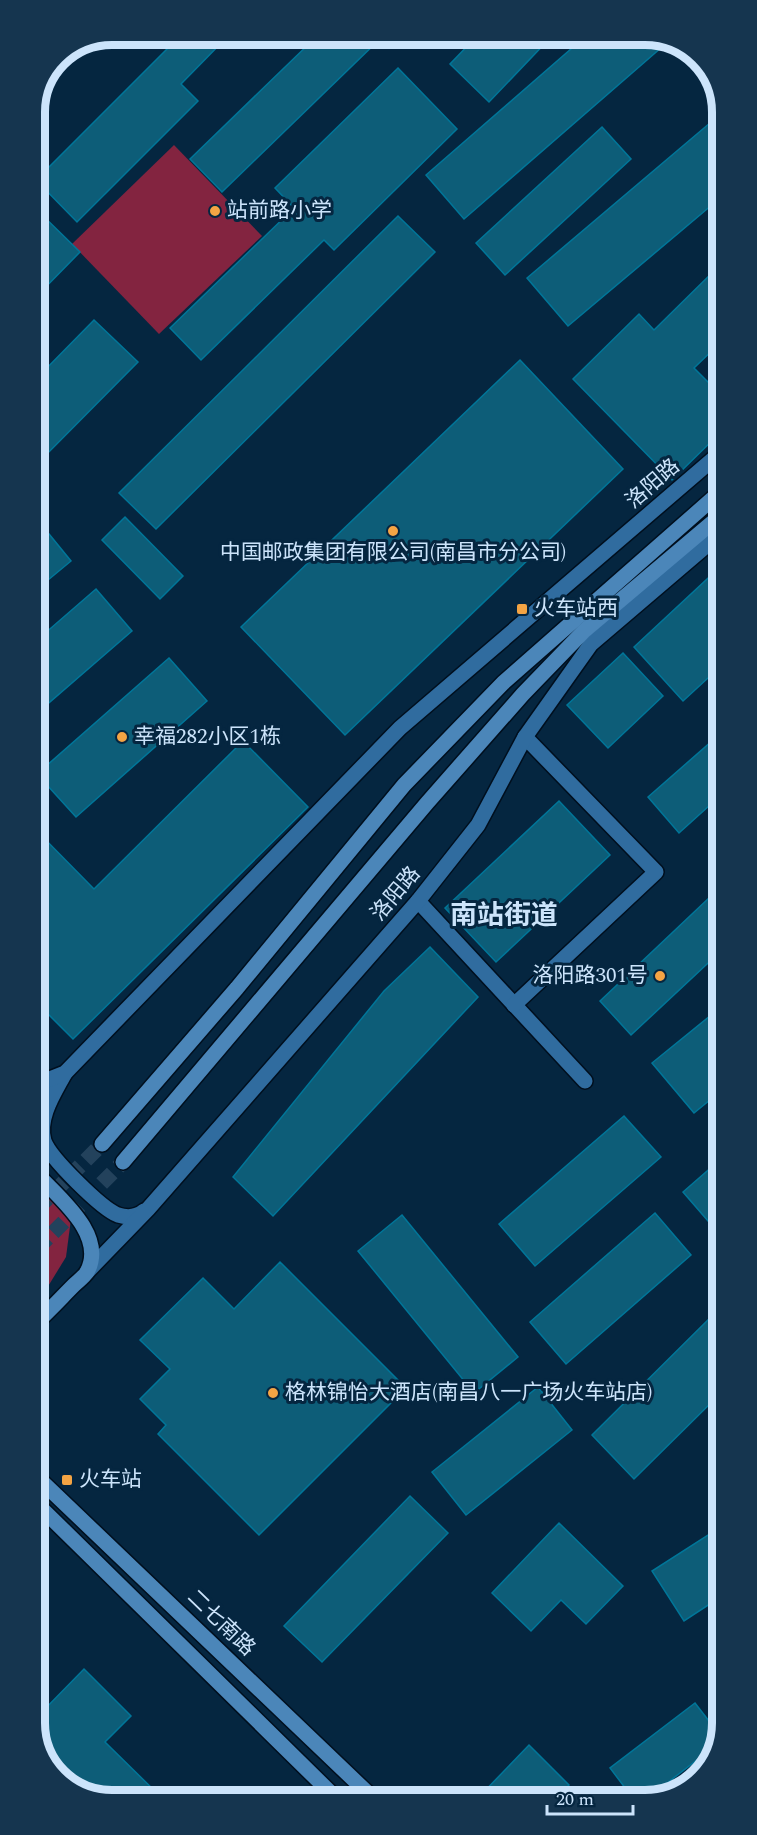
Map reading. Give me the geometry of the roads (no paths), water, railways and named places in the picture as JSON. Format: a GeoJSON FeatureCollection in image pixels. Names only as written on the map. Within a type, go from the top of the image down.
{"type":"FeatureCollection","features":[{"type":"Feature","properties":{"kind":"main road"},"geometry":{"type":"LineString","coordinates":[[102,1144],[237,988],[404,785],[503,683],[712,500]]}},
{"type":"Feature","properties":{"kind":"main road","name":"洛阳路"},"geometry":{"type":"LineString","coordinates":[[123,1162],[427,803],[523,694],[585,631],[712,523]]}},
{"type":"Feature","properties":{"kind":"main road"},"geometry":{"type":"LineString","coordinates":[[45,1183],[84,1227],[91,1246],[87,1272],[45,1315]]}},
{"type":"Feature","properties":{"kind":"main road","name":"二七南路"},"geometry":{"type":"LineString","coordinates":[[45,1485],[366,1790]]}},
{"type":"Feature","properties":{"kind":"main road","name":"二七南路"},"geometry":{"type":"LineString","coordinates":[[45,1512],[329,1790]]}},
{"type":"Feature","properties":{"kind":"street","name":"洛阳路"},"geometry":{"type":"LineString","coordinates":[[45,1081],[65,1072],[400,728],[712,460]]}},
{"type":"Feature","properties":{"kind":"street","name":"洛阳路"},"geometry":{"type":"LineString","coordinates":[[87,1272],[148,1209],[418,901],[478,825],[525,737],[591,644],[712,541]]}},
{"type":"Feature","properties":{"kind":"street"},"geometry":{"type":"LineString","coordinates":[[514,1005],[656,872],[525,737]]}},
{"type":"Feature","properties":{"kind":"street"},"geometry":{"type":"LineString","coordinates":[[418,901],[585,1081]]}},
{"type":"Feature","properties":{"kind":"street"},"geometry":{"type":"LineString","coordinates":[[45,1116],[65,1072]]}},
{"type":"Feature","properties":{"kind":"street"},"geometry":{"type":"LineString","coordinates":[[45,1140],[47,1148],[84,1189],[106,1209],[116,1214],[132,1217],[148,1209]]}},
{"type":"Feature","properties":{"kind":"tunnel"},"geometry":{"type":"LineString","coordinates":[[45,1201],[102,1144]]}},
{"type":"Feature","properties":{"kind":"tunnel"},"geometry":{"type":"LineString","coordinates":[[45,1241],[123,1162]]}},
{"type":"Feature","properties":{"kind":"place","name":"站前路小学"},"geometry":{"type":"Point","coordinates":[215,211]}},
{"type":"Feature","properties":{"kind":"place","name":"中国邮政集团有限公司(南昌市分公司)"},"geometry":{"type":"Point","coordinates":[393,531]}},
{"type":"Feature","properties":{"kind":"place","name":"火车站西"},"geometry":{"type":"Point","coordinates":[522,609]}},
{"type":"Feature","properties":{"kind":"place","name":"幸福282小区1栋"},"geometry":{"type":"Point","coordinates":[122,737]}},
{"type":"Feature","properties":{"kind":"place","name":"洛阳路301号"},"geometry":{"type":"Point","coordinates":[660,976]}},
{"type":"Feature","properties":{"kind":"place","name":"格林锦怡大酒店(南昌八一广场火车站店)"},"geometry":{"type":"Point","coordinates":[273,1393]}},
{"type":"Feature","properties":{"kind":"place","name":"火车站"},"geometry":{"type":"Point","coordinates":[67,1480]}},
{"type":"Feature","properties":{"kind":"district","name":"南站街道"},"geometry":{"type":"Point","coordinates":[504,916]}}]}
